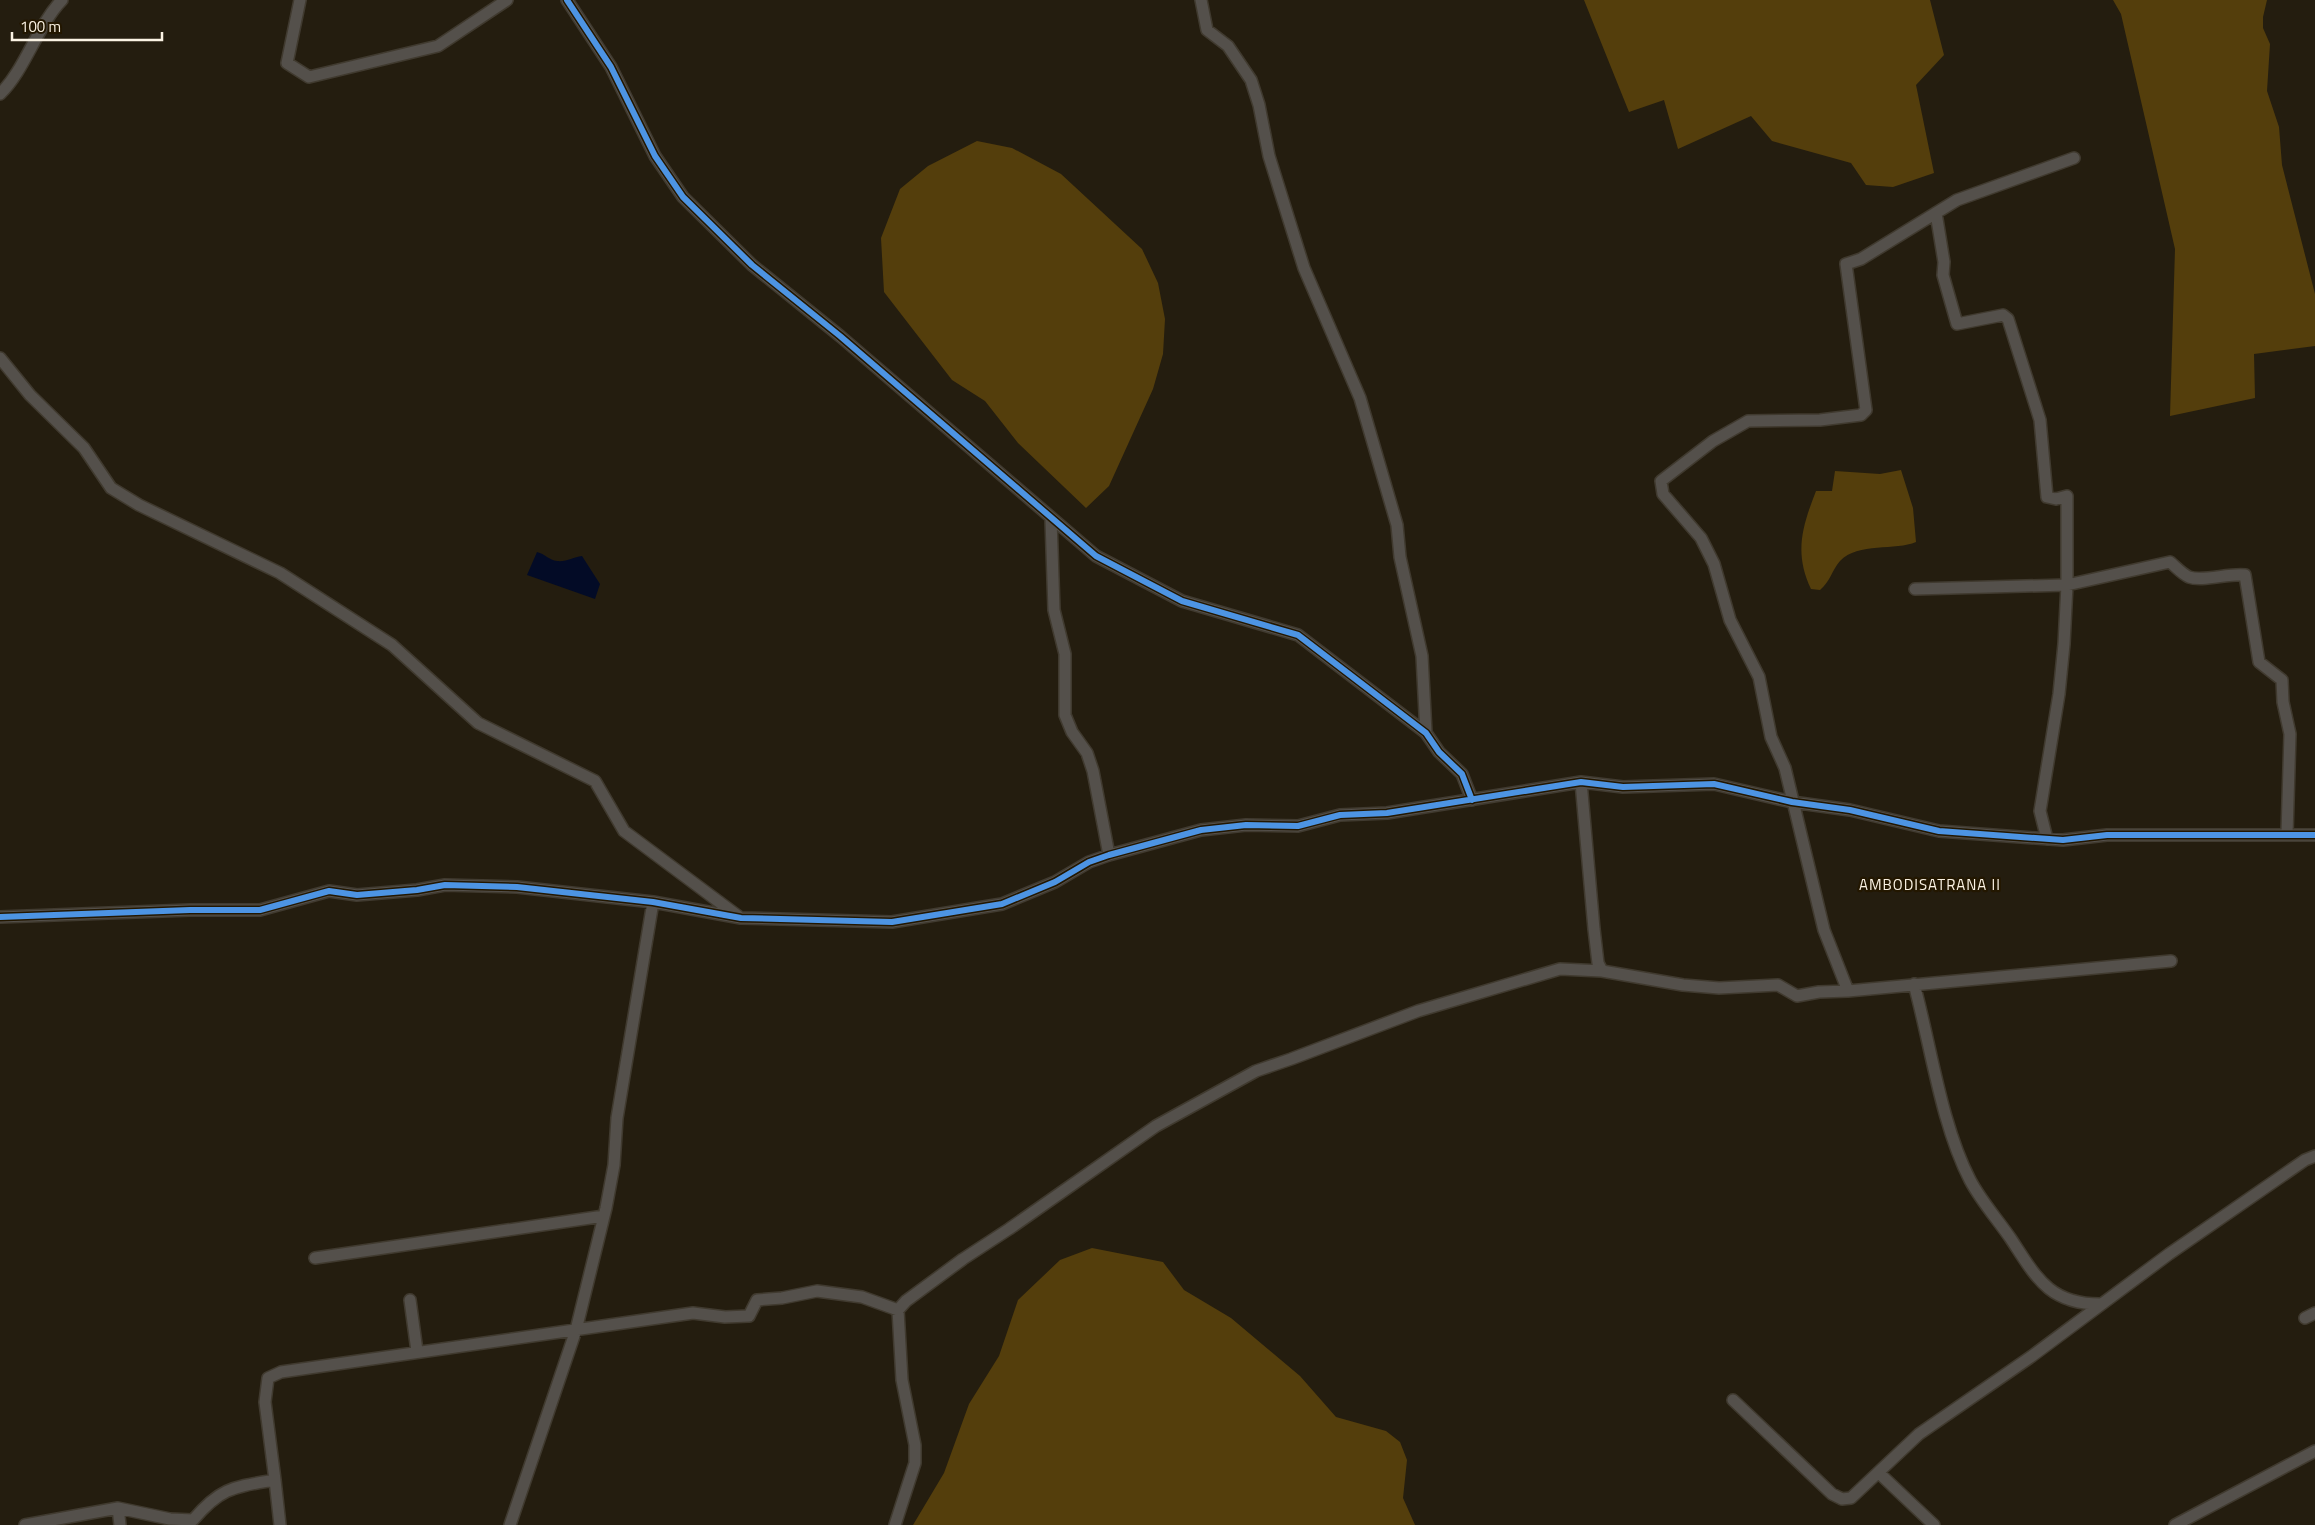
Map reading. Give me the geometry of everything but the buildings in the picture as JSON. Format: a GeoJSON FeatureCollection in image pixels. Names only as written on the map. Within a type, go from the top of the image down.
{"type":"FeatureCollection","features":[{"type":"Feature","properties":{"kind":"street"},"geometry":{"type":"LineString","coordinates":[[0,94],[8,86],[30,46],[62,0]]}},
{"type":"Feature","properties":{"kind":"street"},"geometry":{"type":"LineString","coordinates":[[300,0],[287,63],[310,77],[438,46],[507,0]]}},
{"type":"Feature","properties":{"kind":"street"},"geometry":{"type":"LineString","coordinates":[[568,0],[611,67],[654,156],[683,197],[752,265],[840,336],[1096,556],[1182,601],[1298,635],[1426,733],[1439,752],[1462,774],[1472,800]]}},
{"type":"Feature","properties":{"kind":"street"},"geometry":{"type":"LineString","coordinates":[[1201,0],[1207,30],[1228,46],[1250,80],[1260,106],[1268,156],[1304,268],[1360,398],[1397,525],[1400,557],[1422,656],[1426,733]]}},
{"type":"Feature","properties":{"kind":"street"},"geometry":{"type":"LineString","coordinates":[[1848,991],[1824,930],[1785,768],[1771,738],[1759,677],[1730,620],[1714,564],[1701,538],[1663,494],[1661,481],[1713,441],[1748,421],[1820,420],[1861,416],[1866,410],[1846,264],[1860,259],[1957,200],[2074,158]]}},
{"type":"Feature","properties":{"kind":"street"},"geometry":{"type":"LineString","coordinates":[[1936,213],[1944,262],[1943,275],[1956,324],[2003,315],[2008,319],[2040,420],[2047,497],[2056,499],[2067,496],[2067,585],[2059,694],[2040,811],[2047,839]]}},
{"type":"Feature","properties":{"kind":"street"},"geometry":{"type":"LineString","coordinates":[[0,358],[30,396],[84,448],[111,488],[139,505],[280,573],[392,645],[478,723],[595,781],[624,831],[741,918]]}},
{"type":"Feature","properties":{"kind":"street"},"geometry":{"type":"LineString","coordinates":[[1051,519],[1054,610],[1065,654],[1065,714],[1072,732],[1088,753],[1109,855]]}},
{"type":"Feature","properties":{"kind":"street"},"geometry":{"type":"LineString","coordinates":[[1915,590],[2067,585],[2170,562],[2189,577],[2245,575],[2259,662],[2282,680],[2283,702],[2290,734],[2287,834]]}},
{"type":"Feature","properties":{"kind":"street"},"geometry":{"type":"LineString","coordinates":[[1581,782],[1594,929],[1598,963],[1602,972]]}},
{"type":"Feature","properties":{"kind":"street"},"geometry":{"type":"LineString","coordinates":[[0,917],[190,910],[260,910],[329,891],[357,895],[417,890],[445,885],[517,887],[653,902],[741,918],[892,922],[1002,904],[1055,882],[1090,862],[1201,830],[1246,825],[1298,826],[1340,815],[1387,813],[1581,782],[1623,787],[1714,784],[1792,802],[1850,810],[1940,831],[2047,839],[2063,840],[2108,835],[2315,835]]}},
{"type":"Feature","properties":{"kind":"street"},"geometry":{"type":"LineString","coordinates":[[510,1525],[576,1330],[604,1216],[614,1165],[617,1118],[653,902]]}},
{"type":"Feature","properties":{"kind":"street"},"geometry":{"type":"LineString","coordinates":[[895,1525],[915,1463],[915,1446],[902,1380],[898,1310],[906,1301],[962,1259],[1156,1126],[1256,1071],[1418,1011],[1560,969],[1602,972],[1683,985],[1719,988],[1778,984],[1797,996],[1819,992],[2121,968],[2171,961]]}},
{"type":"Feature","properties":{"kind":"street"},"geometry":{"type":"LineString","coordinates":[[1914,984],[1949,1126],[1970,1180],[2037,1278],[2070,1302],[2100,1304]]}},
{"type":"Feature","properties":{"kind":"street"},"geometry":{"type":"LineString","coordinates":[[1733,1400],[1832,1494],[1842,1499],[1851,1498],[1919,1434],[2032,1356],[2100,1304],[2304,1160],[2315,1156]]}},
{"type":"Feature","properties":{"kind":"street"},"geometry":{"type":"LineString","coordinates":[[315,1258],[604,1216]]}},
{"type":"Feature","properties":{"kind":"street"},"geometry":{"type":"LineString","coordinates":[[280,1525],[265,1402],[268,1378],[280,1372],[382,1359],[417,1351],[693,1313],[725,1317],[748,1316],[757,1300],[782,1298],[817,1291],[862,1297],[898,1310]]}},
{"type":"Feature","properties":{"kind":"street"},"geometry":{"type":"LineString","coordinates":[[410,1300],[417,1351]]}},
{"type":"Feature","properties":{"kind":"street"},"geometry":{"type":"LineString","coordinates":[[2304,1318],[2315,1313]]}},
{"type":"Feature","properties":{"kind":"street"},"geometry":{"type":"LineString","coordinates":[[2174,1525],[2315,1451]]}},
{"type":"Feature","properties":{"kind":"street"},"geometry":{"type":"LineString","coordinates":[[1878,1473],[1934,1525]]}},
{"type":"Feature","properties":{"kind":"street"},"geometry":{"type":"LineString","coordinates":[[25,1525],[118,1508],[170,1519],[193,1520],[208,1502],[226,1490],[275,1480]]}},
{"type":"Feature","properties":{"kind":"street"},"geometry":{"type":"LineString","coordinates":[[118,1508],[120,1525]]}},
{"type":"Feature","properties":{"kind":"shaded area"},"geometry":{"type":"Polygon","coordinates":[[[1584,0],[1930,0],[1944,55],[1916,85],[1934,173],[1893,187],[1866,185],[1851,163],[1772,141],[1751,116],[1678,149],[1664,100],[1629,112],[1584,0]]]}},
{"type":"Feature","properties":{"kind":"shaded area"},"geometry":{"type":"Polygon","coordinates":[[[2113,0],[2267,0],[2263,17],[2263,28],[2270,44],[2267,91],[2279,127],[2282,165],[2315,294],[2315,346],[2254,354],[2255,398],[2170,416],[2175,249],[2121,14],[2113,0]]]}},
{"type":"Feature","properties":{"kind":"shaded area"},"geometry":{"type":"Polygon","coordinates":[[[977,141],[1012,148],[1061,174],[1142,249],[1158,283],[1165,319],[1163,354],[1153,389],[1109,486],[1086,508],[1018,443],[985,401],[952,380],[884,292],[881,238],[900,189],[928,166],[977,141]]]}},
{"type":"Feature","properties":{"kind":"shaded area"},"geometry":{"type":"Polygon","coordinates":[[[1901,470],[1913,508],[1916,542],[1908,545],[1867,549],[1848,555],[1840,561],[1820,590],[1811,589],[1801,552],[1804,528],[1816,491],[1832,491],[1835,471],[1880,474],[1901,470]]]}},
{"type":"Feature","properties":{"kind":"shaded area"},"geometry":{"type":"Polygon","coordinates":[[[1092,1248],[1163,1262],[1184,1290],[1231,1318],[1300,1376],[1336,1417],[1386,1431],[1400,1442],[1407,1460],[1403,1498],[1415,1525],[913,1525],[944,1473],[969,1404],[999,1356],[1018,1300],[1060,1260],[1092,1248]]]}},
{"type":"Feature","properties":{"kind":"water"},"geometry":{"type":"Polygon","coordinates":[[[537,552],[557,561],[582,556],[600,584],[595,599],[527,575],[537,552]]]}},
{"type":"Feature","properties":{"kind":"cycle path"},"geometry":{"type":"LineString","coordinates":[[567,0],[611,67],[655,156],[683,197],[752,265],[840,336],[1096,556],[1182,601],[1298,635],[1426,733],[1439,752],[1462,774],[1472,800]]}},
{"type":"Feature","properties":{"kind":"cycle path"},"geometry":{"type":"LineString","coordinates":[[0,917],[190,910],[260,910],[329,891],[357,895],[417,890],[445,885],[517,887],[653,902],[741,918],[892,922],[1002,904],[1055,882],[1089,862],[1201,830],[1246,825],[1298,826],[1340,815],[1387,813],[1581,782],[1623,787],[1714,784],[1792,802],[1850,810],[1939,831],[2063,840],[2107,835],[2315,835]]}},
{"type":"Feature","properties":{"kind":"district","name":"AMBODISATRANA II"},"geometry":{"type":"Point","coordinates":[1930,884]}}]}
